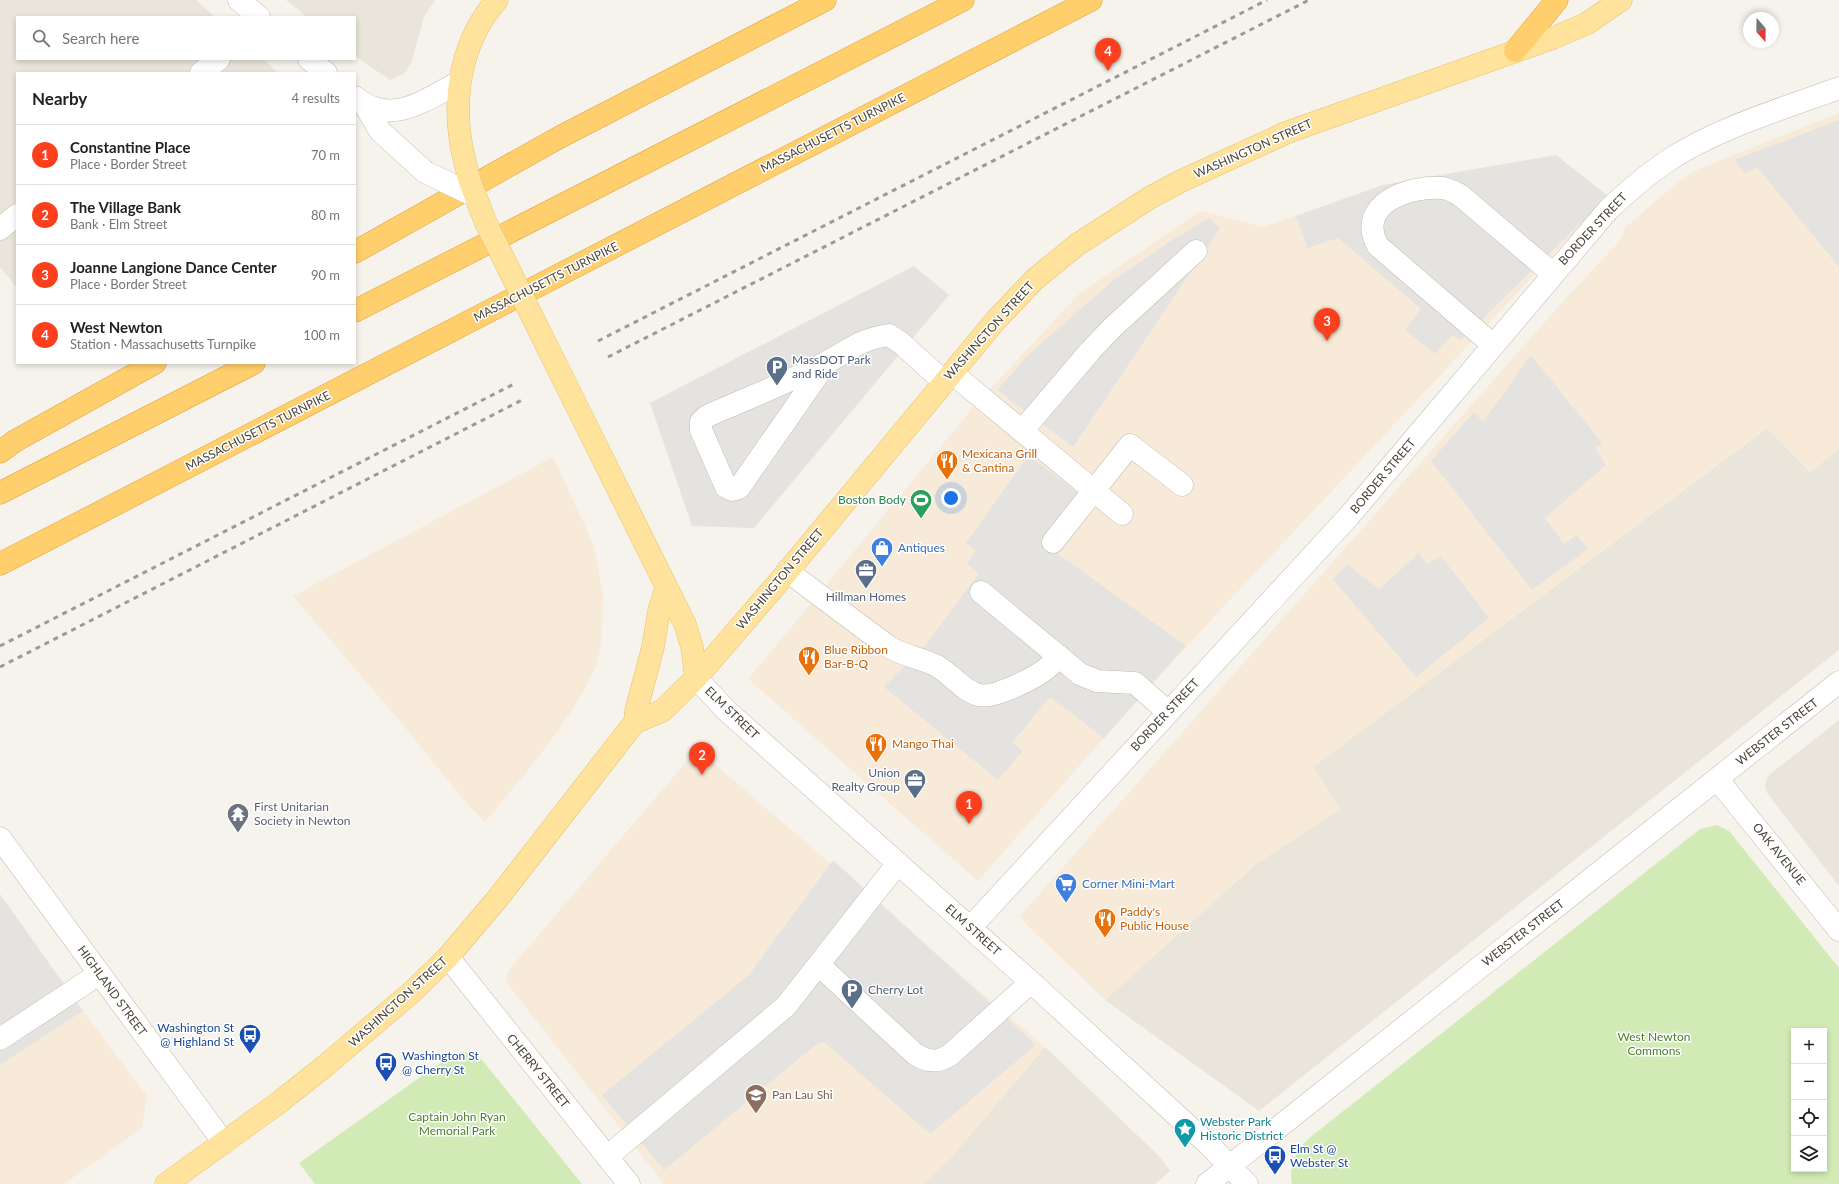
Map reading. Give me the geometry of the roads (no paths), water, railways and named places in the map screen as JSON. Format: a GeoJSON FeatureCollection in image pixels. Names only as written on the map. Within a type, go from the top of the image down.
{"type":"FeatureCollection","features":[{"type":"Feature","properties":{"kind":"highway"},"geometry":{"type":"LineString","coordinates":[[356,251],[560,138],[825,0]]}},
{"type":"Feature","properties":{"kind":"highway"},"geometry":{"type":"LineString","coordinates":[[356,310],[963,0]]}},
{"type":"Feature","properties":{"kind":"highway","name":"MASSACHUSETTS TURNPIKE"},"geometry":{"type":"LineString","coordinates":[[0,564],[1091,0]]}},
{"type":"Feature","properties":{"kind":"highway"},"geometry":{"type":"LineString","coordinates":[[1515,51],[1557,0]]}},
{"type":"Feature","properties":{"kind":"highway"},"geometry":{"type":"LineString","coordinates":[[0,452],[15,441],[153,364]]}},
{"type":"Feature","properties":{"kind":"highway"},"geometry":{"type":"LineString","coordinates":[[0,493],[252,364]]}},
{"type":"Feature","properties":{"kind":"main road"},"geometry":{"type":"LineString","coordinates":[[497,0],[482,19],[476,30],[468,49],[459,82],[458,119],[462,149],[475,196],[490,232],[679,612],[689,636],[696,678]]}},
{"type":"Feature","properties":{"kind":"main road","name":"WASHINGTON STREET"},"geometry":{"type":"LineString","coordinates":[[634,722],[662,711],[696,678],[996,320],[1035,279],[1078,244],[1151,197],[1272,138],[1586,24],[1621,0]]}},
{"type":"Feature","properties":{"kind":"main road","name":"WASHINGTON STREET"},"geometry":{"type":"LineString","coordinates":[[166,1184],[277,1104],[345,1050],[404,1000],[448,956],[498,898],[634,722],[653,647],[659,611],[666,588]]}},
{"type":"Feature","properties":{"kind":"street"},"geometry":{"type":"LineString","coordinates":[[239,0],[258,16]]}},
{"type":"Feature","properties":{"kind":"street"},"geometry":{"type":"LineString","coordinates":[[202,72],[218,60]]}},
{"type":"Feature","properties":{"kind":"street"},"geometry":{"type":"LineString","coordinates":[[310,60],[325,72]]}},
{"type":"Feature","properties":{"kind":"street"},"geometry":{"type":"LineString","coordinates":[[359,101],[373,108],[391,111],[410,108],[459,82]]}},
{"type":"Feature","properties":{"kind":"street","name":"BORDER STREET"},"geometry":{"type":"LineString","coordinates":[[970,928],[1349,516],[1608,210],[1667,161],[1726,131],[1839,88]]}},
{"type":"Feature","properties":{"kind":"street"},"geometry":{"type":"LineString","coordinates":[[359,101],[380,131],[425,172],[475,196]]}},
{"type":"Feature","properties":{"kind":"street"},"geometry":{"type":"LineString","coordinates":[[1493,345],[1378,246],[1374,239],[1372,221],[1379,208],[1394,197],[1418,190],[1434,188],[1452,191],[1460,195],[1553,274]]}},
{"type":"Feature","properties":{"kind":"street"},"geometry":{"type":"LineString","coordinates":[[0,229],[16,217]]}},
{"type":"Feature","properties":{"kind":"street"},"geometry":{"type":"LineString","coordinates":[[1022,431],[1091,350],[1123,318],[1196,251]]}},
{"type":"Feature","properties":{"kind":"street"},"geometry":{"type":"LineString","coordinates":[[826,363],[739,488],[732,490],[726,487],[701,430],[701,422],[707,416],[826,363],[848,348],[870,338],[889,335],[1022,431],[1122,514]]}},
{"type":"Feature","properties":{"kind":"street"},"geometry":{"type":"LineString","coordinates":[[1053,542],[1130,445],[1182,485]]}},
{"type":"Feature","properties":{"kind":"street"},"geometry":{"type":"LineString","coordinates":[[787,571],[888,647],[907,656],[936,665],[971,692],[980,695],[988,696],[997,693],[1037,674],[1046,669],[1059,656]]}},
{"type":"Feature","properties":{"kind":"street"},"geometry":{"type":"LineString","coordinates":[[981,592],[1088,678],[1097,681],[1135,683],[1168,712]]}},
{"type":"Feature","properties":{"kind":"street","name":"ELM STREET"},"geometry":{"type":"LineString","coordinates":[[696,678],[727,711],[1031,982],[1230,1166],[1247,1184]]}},
{"type":"Feature","properties":{"kind":"street","name":"WEBSTER STREET"},"geometry":{"type":"LineString","coordinates":[[1207,1184],[1839,682]]}},
{"type":"Feature","properties":{"kind":"street","name":"OAK AVENUE"},"geometry":{"type":"LineString","coordinates":[[1717,779],[1839,930]]}},
{"type":"Feature","properties":{"kind":"street","name":"HIGHLAND STREET"},"geometry":{"type":"LineString","coordinates":[[0,838],[224,1143]]}},
{"type":"Feature","properties":{"kind":"street"},"geometry":{"type":"LineString","coordinates":[[607,1157],[786,1006],[898,863]]}},
{"type":"Feature","properties":{"kind":"street","name":"CHERRY STREET"},"geometry":{"type":"LineString","coordinates":[[448,956],[629,1184]]}},
{"type":"Feature","properties":{"kind":"street"},"geometry":{"type":"LineString","coordinates":[[819,965],[915,1054],[932,1061],[941,1060],[950,1055],[1031,982]]}},
{"type":"Feature","properties":{"kind":"street"},"geometry":{"type":"LineString","coordinates":[[0,1039],[99,974]]}},
{"type":"Feature","properties":{"kind":"railway"},"geometry":{"type":"LineString","coordinates":[[598,341],[1267,0]]}},
{"type":"Feature","properties":{"kind":"railway"},"geometry":{"type":"LineString","coordinates":[[608,357],[1309,0]]}},
{"type":"Feature","properties":{"kind":"railway"},"geometry":{"type":"LineString","coordinates":[[0,646],[514,384]]}},
{"type":"Feature","properties":{"kind":"railway"},"geometry":{"type":"LineString","coordinates":[[0,667],[522,400]]}},
{"type":"Feature","properties":{"kind":"place","name":"West Newton"},"geometry":{"type":"Point","coordinates":[1108,71]}},
{"type":"Feature","properties":{"kind":"place","name":"Joanne Langione Dance Center"},"geometry":{"type":"Point","coordinates":[1327,341]}},
{"type":"Feature","properties":{"kind":"place","name":"MassDOT Park and Ride"},"geometry":{"type":"Point","coordinates":[777,386]}},
{"type":"Feature","properties":{"kind":"place","name":"Mexicana Grill & Cantina"},"geometry":{"type":"Point","coordinates":[947,480]}},
{"type":"Feature","properties":{"kind":"place","name":"Boston Body"},"geometry":{"type":"Point","coordinates":[921,520]}},
{"type":"Feature","properties":{"kind":"place","name":"Antiques"},"geometry":{"type":"Point","coordinates":[882,568]}},
{"type":"Feature","properties":{"kind":"place","name":"Hillman Homes"},"geometry":{"type":"Point","coordinates":[866,590]}},
{"type":"Feature","properties":{"kind":"place","name":"Blue Ribbon Bar-B-Q"},"geometry":{"type":"Point","coordinates":[809,676]}},
{"type":"Feature","properties":{"kind":"place","name":"Mango Thai"},"geometry":{"type":"Point","coordinates":[876,764]}},
{"type":"Feature","properties":{"kind":"place","name":"The Village Bank"},"geometry":{"type":"Point","coordinates":[702,775]}},
{"type":"Feature","properties":{"kind":"place","name":"Union Realty Group"},"geometry":{"type":"Point","coordinates":[915,800]}},
{"type":"Feature","properties":{"kind":"place","name":"Constantine Place"},"geometry":{"type":"Point","coordinates":[969,824]}},
{"type":"Feature","properties":{"kind":"place","name":"First Unitarian Society in Newton"},"geometry":{"type":"Point","coordinates":[238,834]}},
{"type":"Feature","properties":{"kind":"place","name":"Corner Mini-Mart"},"geometry":{"type":"Point","coordinates":[1066,904]}},
{"type":"Feature","properties":{"kind":"place","name":"Paddy's Public House"},"geometry":{"type":"Point","coordinates":[1105,938]}},
{"type":"Feature","properties":{"kind":"place","name":"Cherry Lot"},"geometry":{"type":"Point","coordinates":[852,1010]}},
{"type":"Feature","properties":{"kind":"place","name":"Washington St @ Highland St"},"geometry":{"type":"Point","coordinates":[250,1054]}},
{"type":"Feature","properties":{"kind":"place","name":"Washington St @ Cherry St"},"geometry":{"type":"Point","coordinates":[386,1082]}},
{"type":"Feature","properties":{"kind":"place","name":"Pan Lau Shi"},"geometry":{"type":"Point","coordinates":[756,1114]}},
{"type":"Feature","properties":{"kind":"place","name":"Webster Park Historic District"},"geometry":{"type":"Point","coordinates":[1185,1148]}},
{"type":"Feature","properties":{"kind":"place","name":"Elm St @ Webster St"},"geometry":{"type":"Point","coordinates":[1275,1176]}},
{"type":"Feature","properties":{"kind":"park label","name":"West Newton Commons"},"geometry":{"type":"Point","coordinates":[1654,1044]}},
{"type":"Feature","properties":{"kind":"park label","name":"Captain John Ryan Memorial Park"},"geometry":{"type":"Point","coordinates":[457,1124]}}]}
